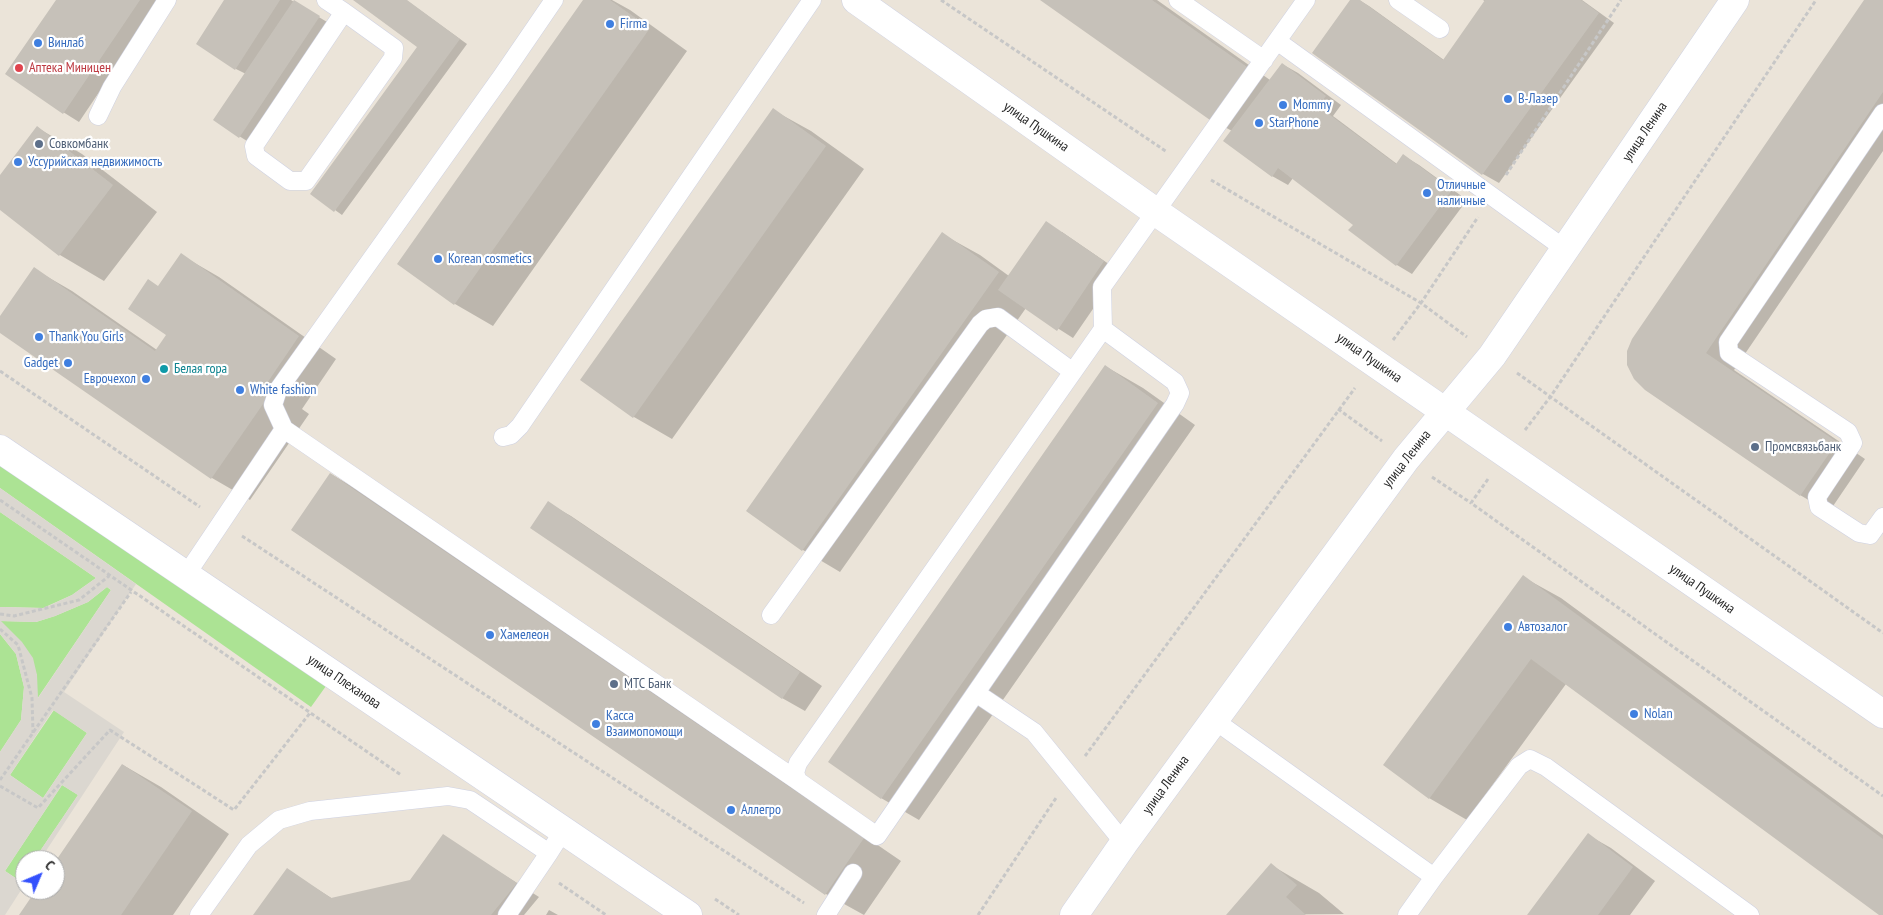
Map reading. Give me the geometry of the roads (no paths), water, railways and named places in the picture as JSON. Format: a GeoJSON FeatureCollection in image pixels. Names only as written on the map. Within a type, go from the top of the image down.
{"type":"FeatureCollection","features":[{"type":"Feature","properties":{"kind":"main road","name":"улица Пушкина"},"geometry":{"type":"LineString","coordinates":[[856,0],[1156,212],[1883,714]]}},
{"type":"Feature","properties":{"kind":"main road","name":"улица Ленина"},"geometry":{"type":"LineString","coordinates":[[1074,915],[1124,843],[1406,459],[1492,356],[1734,0]]}},
{"type":"Feature","properties":{"kind":"main road","name":"улица Плеханова"},"geometry":{"type":"LineString","coordinates":[[0,449],[186,575],[556,842],[688,915]]}},
{"type":"Feature","properties":{"kind":"lane"},"geometry":{"type":"LineString","coordinates":[[98,116],[112,87],[167,0]]}},
{"type":"Feature","properties":{"kind":"lane"},"geometry":{"type":"LineString","coordinates":[[326,0],[344,12],[394,48],[393,58],[306,181],[290,181],[256,156],[254,146],[344,12]]}},
{"type":"Feature","properties":{"kind":"lane"},"geometry":{"type":"LineString","coordinates":[[554,0],[278,390],[273,405],[284,429],[877,836],[1175,404],[1180,393],[1175,382],[1103,329]]}},
{"type":"Feature","properties":{"kind":"lane"},"geometry":{"type":"LineString","coordinates":[[503,437],[511,435],[520,426],[812,0]]}},
{"type":"Feature","properties":{"kind":"lane"},"geometry":{"type":"LineString","coordinates":[[1178,0],[1264,60]]}},
{"type":"Feature","properties":{"kind":"lane"},"geometry":{"type":"LineString","coordinates":[[798,781],[794,773],[798,764],[1103,329],[1102,287],[1306,0]]}},
{"type":"Feature","properties":{"kind":"lane"},"geometry":{"type":"LineString","coordinates":[[1398,0],[1440,29]]}},
{"type":"Feature","properties":{"kind":"lane"},"geometry":{"type":"LineString","coordinates":[[1277,41],[1565,248]]}},
{"type":"Feature","properties":{"kind":"lane"},"geometry":{"type":"LineString","coordinates":[[1883,113],[1728,342],[1729,353],[1848,432],[1853,443],[1818,498],[1819,507],[1859,533],[1870,535],[1883,517]]}},
{"type":"Feature","properties":{"kind":"lane"},"geometry":{"type":"LineString","coordinates":[[771,615],[980,324],[986,319],[998,318],[1073,372]]}},
{"type":"Feature","properties":{"kind":"lane"},"geometry":{"type":"LineString","coordinates":[[186,575],[284,429]]}},
{"type":"Feature","properties":{"kind":"lane"},"geometry":{"type":"LineString","coordinates":[[976,693],[1034,732],[1124,843]]}},
{"type":"Feature","properties":{"kind":"lane"},"geometry":{"type":"LineString","coordinates":[[1214,720],[1434,877]]}},
{"type":"Feature","properties":{"kind":"lane"},"geometry":{"type":"LineString","coordinates":[[1407,915],[1520,766],[1530,760],[1546,767],[1750,915]]}},
{"type":"Feature","properties":{"kind":"lane"},"geometry":{"type":"LineString","coordinates":[[199,915],[249,845],[278,820],[310,812],[448,796],[470,800],[556,842],[507,915]]}},
{"type":"Feature","properties":{"kind":"lane"},"geometry":{"type":"LineString","coordinates":[[826,915],[854,873]]}},
{"type":"Feature","properties":{"kind":"place","name":"Firma"},"geometry":{"type":"Point","coordinates":[610,24]}},
{"type":"Feature","properties":{"kind":"place","name":"Винлаб"},"geometry":{"type":"Point","coordinates":[38,43]}},
{"type":"Feature","properties":{"kind":"place","name":"Аптека Миницен"},"geometry":{"type":"Point","coordinates":[19,68]}},
{"type":"Feature","properties":{"kind":"place","name":"В-Лазер"},"geometry":{"type":"Point","coordinates":[1508,99]}},
{"type":"Feature","properties":{"kind":"place","name":"Mommy"},"geometry":{"type":"Point","coordinates":[1283,105]}},
{"type":"Feature","properties":{"kind":"place","name":"StarPhone"},"geometry":{"type":"Point","coordinates":[1259,123]}},
{"type":"Feature","properties":{"kind":"place","name":"Совкомбанк"},"geometry":{"type":"Point","coordinates":[39,144]}},
{"type":"Feature","properties":{"kind":"place","name":"Уссурийская недвижимость"},"geometry":{"type":"Point","coordinates":[18,162]}},
{"type":"Feature","properties":{"kind":"place","name":"Отличные наличные"},"geometry":{"type":"Point","coordinates":[1427,193]}},
{"type":"Feature","properties":{"kind":"place","name":"Korean cosmetics"},"geometry":{"type":"Point","coordinates":[438,259]}},
{"type":"Feature","properties":{"kind":"place","name":"Thank You Girls"},"geometry":{"type":"Point","coordinates":[39,337]}},
{"type":"Feature","properties":{"kind":"place","name":"Gadget"},"geometry":{"type":"Point","coordinates":[68,363]}},
{"type":"Feature","properties":{"kind":"place","name":"Белая гора"},"geometry":{"type":"Point","coordinates":[164,369]}},
{"type":"Feature","properties":{"kind":"place","name":"Еврочехол"},"geometry":{"type":"Point","coordinates":[146,379]}},
{"type":"Feature","properties":{"kind":"place","name":"White fashion"},"geometry":{"type":"Point","coordinates":[240,390]}},
{"type":"Feature","properties":{"kind":"place","name":"Промсвязьбанк"},"geometry":{"type":"Point","coordinates":[1755,447]}},
{"type":"Feature","properties":{"kind":"place","name":"Автозалог"},"geometry":{"type":"Point","coordinates":[1508,627]}},
{"type":"Feature","properties":{"kind":"place","name":"Хамелеон"},"geometry":{"type":"Point","coordinates":[490,635]}},
{"type":"Feature","properties":{"kind":"place","name":"МТС Банк"},"geometry":{"type":"Point","coordinates":[614,684]}},
{"type":"Feature","properties":{"kind":"place","name":"Nolan"},"geometry":{"type":"Point","coordinates":[1634,714]}},
{"type":"Feature","properties":{"kind":"place","name":"Касса Взаимопомощи"},"geometry":{"type":"Point","coordinates":[596,724]}},
{"type":"Feature","properties":{"kind":"place","name":"Аллегро"},"geometry":{"type":"Point","coordinates":[731,810]}}]}
